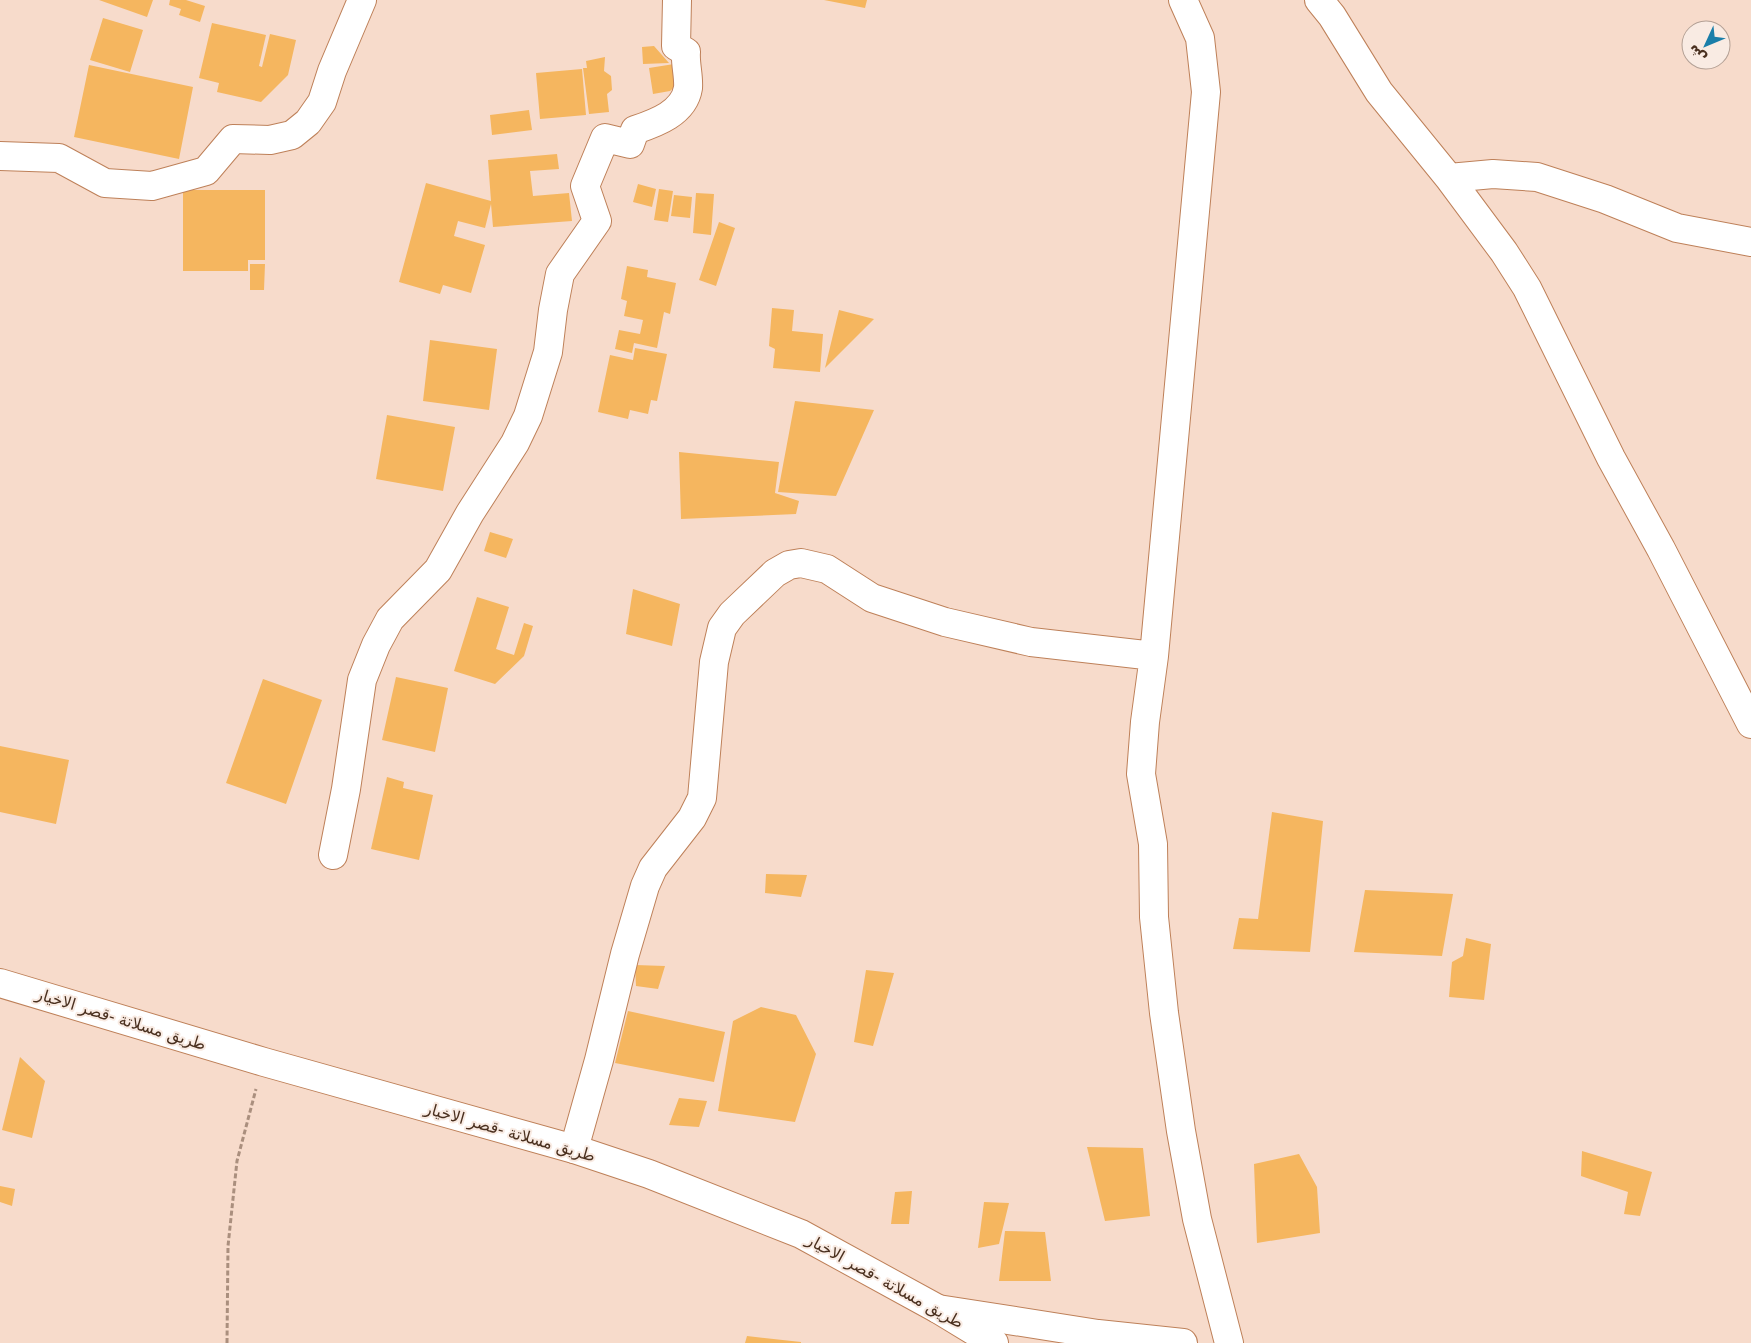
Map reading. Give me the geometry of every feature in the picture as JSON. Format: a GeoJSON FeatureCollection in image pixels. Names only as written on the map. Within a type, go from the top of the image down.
{"type":"FeatureCollection","features":[{"type":"Feature","properties":{"kind":"street"},"geometry":{"type":"LineString","coordinates":[[0,156],[59,158],[104,183],[152,186],[206,171],[233,139],[270,140],[292,135],[308,122],[322,102],[332,71],[362,0]]}},
{"type":"Feature","properties":{"kind":"street"},"geometry":{"type":"LineString","coordinates":[[333,855],[346,789],[362,680],[376,645],[390,619],[438,570],[470,513],[515,443],[528,416],[548,352],[560,274],[597,221],[585,186],[605,138],[630,144],[635,130],[659,122],[683,103],[688,87],[685,61],[686,52],[676,46],[677,0]]}},
{"type":"Feature","properties":{"kind":"street"},"geometry":{"type":"LineString","coordinates":[[1183,0],[1200,38],[1206,92],[1154,656],[1145,722],[1141,774],[1153,844],[1154,917],[1164,1013],[1181,1131],[1197,1219],[1229,1343]]}},
{"type":"Feature","properties":{"kind":"street"},"geometry":{"type":"LineString","coordinates":[[1319,0],[1332,16],[1379,92],[1449,178],[1504,252],[1527,288],[1611,458],[1661,549],[1751,724]]}},
{"type":"Feature","properties":{"kind":"street"},"geometry":{"type":"LineString","coordinates":[[1449,178],[1493,174],[1536,177],[1605,199],[1677,228],[1751,242]]}},
{"type":"Feature","properties":{"kind":"street"},"geometry":{"type":"LineString","coordinates":[[574,1149],[644,886],[653,868],[692,818],[702,798],[714,662],[722,628],[732,614],[775,573],[788,565],[801,563],[816,566],[827,569],[872,598],[945,622],[1031,642],[1154,656]]}},
{"type":"Feature","properties":{"kind":"street","name":"طريق مسلاتة -قصر الاخيار"},"geometry":{"type":"LineString","coordinates":[[0,983],[264,1062],[574,1149],[649,1174],[801,1234],[938,1309],[994,1343]]}},
{"type":"Feature","properties":{"kind":"street"},"geometry":{"type":"LineString","coordinates":[[938,1309],[1098,1334],[1183,1343]]}},
{"type":"Feature","properties":{"kind":"path"},"geometry":{"type":"LineString","coordinates":[[227,1343],[228,1246],[237,1162],[264,1062]]}},
{"type":"Feature","properties":{"kind":"building"},"geometry":{"type":"Polygon","coordinates":[[[99,0],[153,0],[147,17],[99,0]]]}},
{"type":"Feature","properties":{"kind":"building"},"geometry":{"type":"Polygon","coordinates":[[[170,0],[186,0],[205,6],[200,22],[179,15],[181,9],[169,5],[170,0]]]}},
{"type":"Feature","properties":{"kind":"building"},"geometry":{"type":"Polygon","coordinates":[[[824,0],[867,0],[865,8],[824,0]]]}},
{"type":"Feature","properties":{"kind":"building"},"geometry":{"type":"Polygon","coordinates":[[[103,18],[143,30],[130,72],[90,60],[103,18]]]}},
{"type":"Feature","properties":{"kind":"building"},"geometry":{"type":"Polygon","coordinates":[[[212,23],[266,35],[259,66],[262,67],[270,34],[296,40],[288,75],[261,102],[217,92],[219,83],[199,78],[212,23]]]}},
{"type":"Feature","properties":{"kind":"building"},"geometry":{"type":"Polygon","coordinates":[[[654,46],[669,63],[643,64],[642,47],[654,46]]]}},
{"type":"Feature","properties":{"kind":"building"},"geometry":{"type":"Polygon","coordinates":[[[605,57],[604,71],[611,76],[612,90],[607,94],[609,112],[589,114],[583,68],[587,68],[586,61],[605,57]]]}},
{"type":"Feature","properties":{"kind":"building"},"geometry":{"type":"Polygon","coordinates":[[[674,64],[677,85],[670,91],[653,94],[649,68],[674,64]]]}},
{"type":"Feature","properties":{"kind":"building"},"geometry":{"type":"Polygon","coordinates":[[[89,65],[193,87],[179,159],[74,137],[89,65]]]}},
{"type":"Feature","properties":{"kind":"building"},"geometry":{"type":"Polygon","coordinates":[[[582,69],[586,115],[540,119],[536,73],[582,69]]]}},
{"type":"Feature","properties":{"kind":"building"},"geometry":{"type":"Polygon","coordinates":[[[529,110],[532,130],[492,135],[490,115],[529,110]]]}},
{"type":"Feature","properties":{"kind":"building"},"geometry":{"type":"Polygon","coordinates":[[[557,154],[559,169],[530,171],[533,196],[569,193],[572,221],[493,227],[491,204],[485,228],[458,221],[454,236],[485,245],[471,293],[443,285],[440,294],[399,282],[426,183],[491,201],[488,160],[557,154]]]}},
{"type":"Feature","properties":{"kind":"building"},"geometry":{"type":"Polygon","coordinates":[[[638,184],[656,189],[652,207],[633,202],[638,184]]]}},
{"type":"Feature","properties":{"kind":"building"},"geometry":{"type":"Polygon","coordinates":[[[659,189],[673,191],[668,222],[654,220],[659,189]]]}},
{"type":"Feature","properties":{"kind":"building"},"geometry":{"type":"Polygon","coordinates":[[[183,190],[265,190],[265,260],[248,260],[248,271],[183,271],[183,190]]]}},
{"type":"Feature","properties":{"kind":"building"},"geometry":{"type":"Polygon","coordinates":[[[696,193],[714,194],[711,235],[693,233],[696,193]]]}},
{"type":"Feature","properties":{"kind":"building"},"geometry":{"type":"Polygon","coordinates":[[[674,195],[692,197],[690,218],[671,216],[674,195]]]}},
{"type":"Feature","properties":{"kind":"building"},"geometry":{"type":"Polygon","coordinates":[[[719,222],[735,228],[716,286],[699,280],[719,222]]]}},
{"type":"Feature","properties":{"kind":"building"},"geometry":{"type":"Polygon","coordinates":[[[250,264],[265,264],[264,290],[250,290],[250,264]]]}},
{"type":"Feature","properties":{"kind":"building"},"geometry":{"type":"Polygon","coordinates":[[[627,266],[648,270],[647,277],[676,283],[670,314],[664,312],[657,348],[634,343],[632,353],[615,349],[619,330],[640,334],[643,320],[624,316],[627,301],[621,299],[627,266]]]}},
{"type":"Feature","properties":{"kind":"building"},"geometry":{"type":"Polygon","coordinates":[[[772,308],[794,310],[792,331],[823,334],[820,372],[773,368],[775,349],[769,346],[772,308]]]}},
{"type":"Feature","properties":{"kind":"building"},"geometry":{"type":"Polygon","coordinates":[[[839,310],[874,319],[825,368],[839,310]]]}},
{"type":"Feature","properties":{"kind":"building"},"geometry":{"type":"Polygon","coordinates":[[[430,340],[497,349],[489,410],[423,401],[430,340]]]}},
{"type":"Feature","properties":{"kind":"building"},"geometry":{"type":"Polygon","coordinates":[[[635,348],[667,354],[657,401],[651,400],[648,414],[630,410],[628,419],[598,412],[610,355],[633,360],[635,348]]]}},
{"type":"Feature","properties":{"kind":"building"},"geometry":{"type":"Polygon","coordinates":[[[795,401],[874,410],[836,496],[778,492],[795,401]]]}},
{"type":"Feature","properties":{"kind":"building"},"geometry":{"type":"Polygon","coordinates":[[[387,415],[455,427],[443,491],[376,479],[387,415]]]}},
{"type":"Feature","properties":{"kind":"building"},"geometry":{"type":"Polygon","coordinates":[[[679,452],[779,462],[775,493],[799,501],[796,514],[681,519],[679,452]]]}},
{"type":"Feature","properties":{"kind":"building"},"geometry":{"type":"Polygon","coordinates":[[[490,532],[513,539],[506,558],[484,551],[490,532]]]}},
{"type":"Feature","properties":{"kind":"building"},"geometry":{"type":"Polygon","coordinates":[[[633,589],[680,604],[672,646],[626,634],[633,589]]]}},
{"type":"Feature","properties":{"kind":"building"},"geometry":{"type":"Polygon","coordinates":[[[477,597],[509,607],[496,649],[514,655],[524,623],[533,626],[524,656],[495,684],[454,671],[477,597]]]}},
{"type":"Feature","properties":{"kind":"building"},"geometry":{"type":"Polygon","coordinates":[[[396,677],[448,688],[435,752],[382,740],[396,677]]]}},
{"type":"Feature","properties":{"kind":"building"},"geometry":{"type":"Polygon","coordinates":[[[263,679],[322,700],[286,804],[226,783],[263,679]]]}},
{"type":"Feature","properties":{"kind":"building"},"geometry":{"type":"Polygon","coordinates":[[[0,746],[69,760],[56,824],[0,812],[0,746]]]}},
{"type":"Feature","properties":{"kind":"building"},"geometry":{"type":"Polygon","coordinates":[[[387,777],[404,782],[403,788],[433,795],[419,860],[371,849],[387,777]]]}},
{"type":"Feature","properties":{"kind":"building"},"geometry":{"type":"Polygon","coordinates":[[[1272,812],[1323,821],[1310,952],[1233,949],[1239,918],[1258,919],[1272,812]]]}},
{"type":"Feature","properties":{"kind":"building"},"geometry":{"type":"Polygon","coordinates":[[[766,874],[807,875],[801,897],[765,893],[766,874]]]}},
{"type":"Feature","properties":{"kind":"building"},"geometry":{"type":"Polygon","coordinates":[[[1365,890],[1453,894],[1442,956],[1354,952],[1365,890]]]}},
{"type":"Feature","properties":{"kind":"building"},"geometry":{"type":"Polygon","coordinates":[[[1466,938],[1491,944],[1484,1000],[1449,997],[1452,962],[1463,956],[1466,938]]]}},
{"type":"Feature","properties":{"kind":"building"},"geometry":{"type":"Polygon","coordinates":[[[635,965],[665,966],[658,989],[636,986],[635,965]]]}},
{"type":"Feature","properties":{"kind":"building"},"geometry":{"type":"Polygon","coordinates":[[[866,970],[894,973],[873,1046],[854,1042],[866,970]]]}},
{"type":"Feature","properties":{"kind":"building"},"geometry":{"type":"Polygon","coordinates":[[[761,1007],[796,1015],[816,1054],[795,1122],[718,1111],[733,1021],[761,1007]]]}},
{"type":"Feature","properties":{"kind":"building"},"geometry":{"type":"Polygon","coordinates":[[[628,1011],[725,1032],[714,1082],[615,1063],[628,1011]]]}},
{"type":"Feature","properties":{"kind":"building"},"geometry":{"type":"Polygon","coordinates":[[[20,1057],[45,1081],[32,1138],[2,1130],[20,1057]]]}},
{"type":"Feature","properties":{"kind":"building"},"geometry":{"type":"Polygon","coordinates":[[[679,1098],[707,1101],[699,1127],[669,1125],[679,1098]]]}},
{"type":"Feature","properties":{"kind":"building"},"geometry":{"type":"Polygon","coordinates":[[[1087,1147],[1143,1148],[1150,1216],[1105,1221],[1087,1147]]]}},
{"type":"Feature","properties":{"kind":"building"},"geometry":{"type":"Polygon","coordinates":[[[1582,1151],[1652,1172],[1640,1216],[1624,1214],[1628,1192],[1581,1176],[1582,1151]]]}},
{"type":"Feature","properties":{"kind":"building"},"geometry":{"type":"Polygon","coordinates":[[[1299,1154],[1317,1187],[1320,1233],[1257,1243],[1254,1164],[1299,1154]]]}},
{"type":"Feature","properties":{"kind":"building"},"geometry":{"type":"Polygon","coordinates":[[[0,1186],[15,1189],[12,1206],[0,1202],[0,1186]]]}},
{"type":"Feature","properties":{"kind":"building"},"geometry":{"type":"Polygon","coordinates":[[[912,1191],[909,1224],[891,1224],[895,1192],[912,1191]]]}},
{"type":"Feature","properties":{"kind":"building"},"geometry":{"type":"Polygon","coordinates":[[[984,1202],[1009,1203],[999,1244],[978,1248],[984,1202]]]}},
{"type":"Feature","properties":{"kind":"building"},"geometry":{"type":"Polygon","coordinates":[[[1005,1231],[1045,1232],[1051,1281],[999,1281],[1005,1231]]]}},
{"type":"Feature","properties":{"kind":"building"},"geometry":{"type":"Polygon","coordinates":[[[747,1336],[801,1342],[801,1343],[745,1343],[747,1336]]]}}]}
